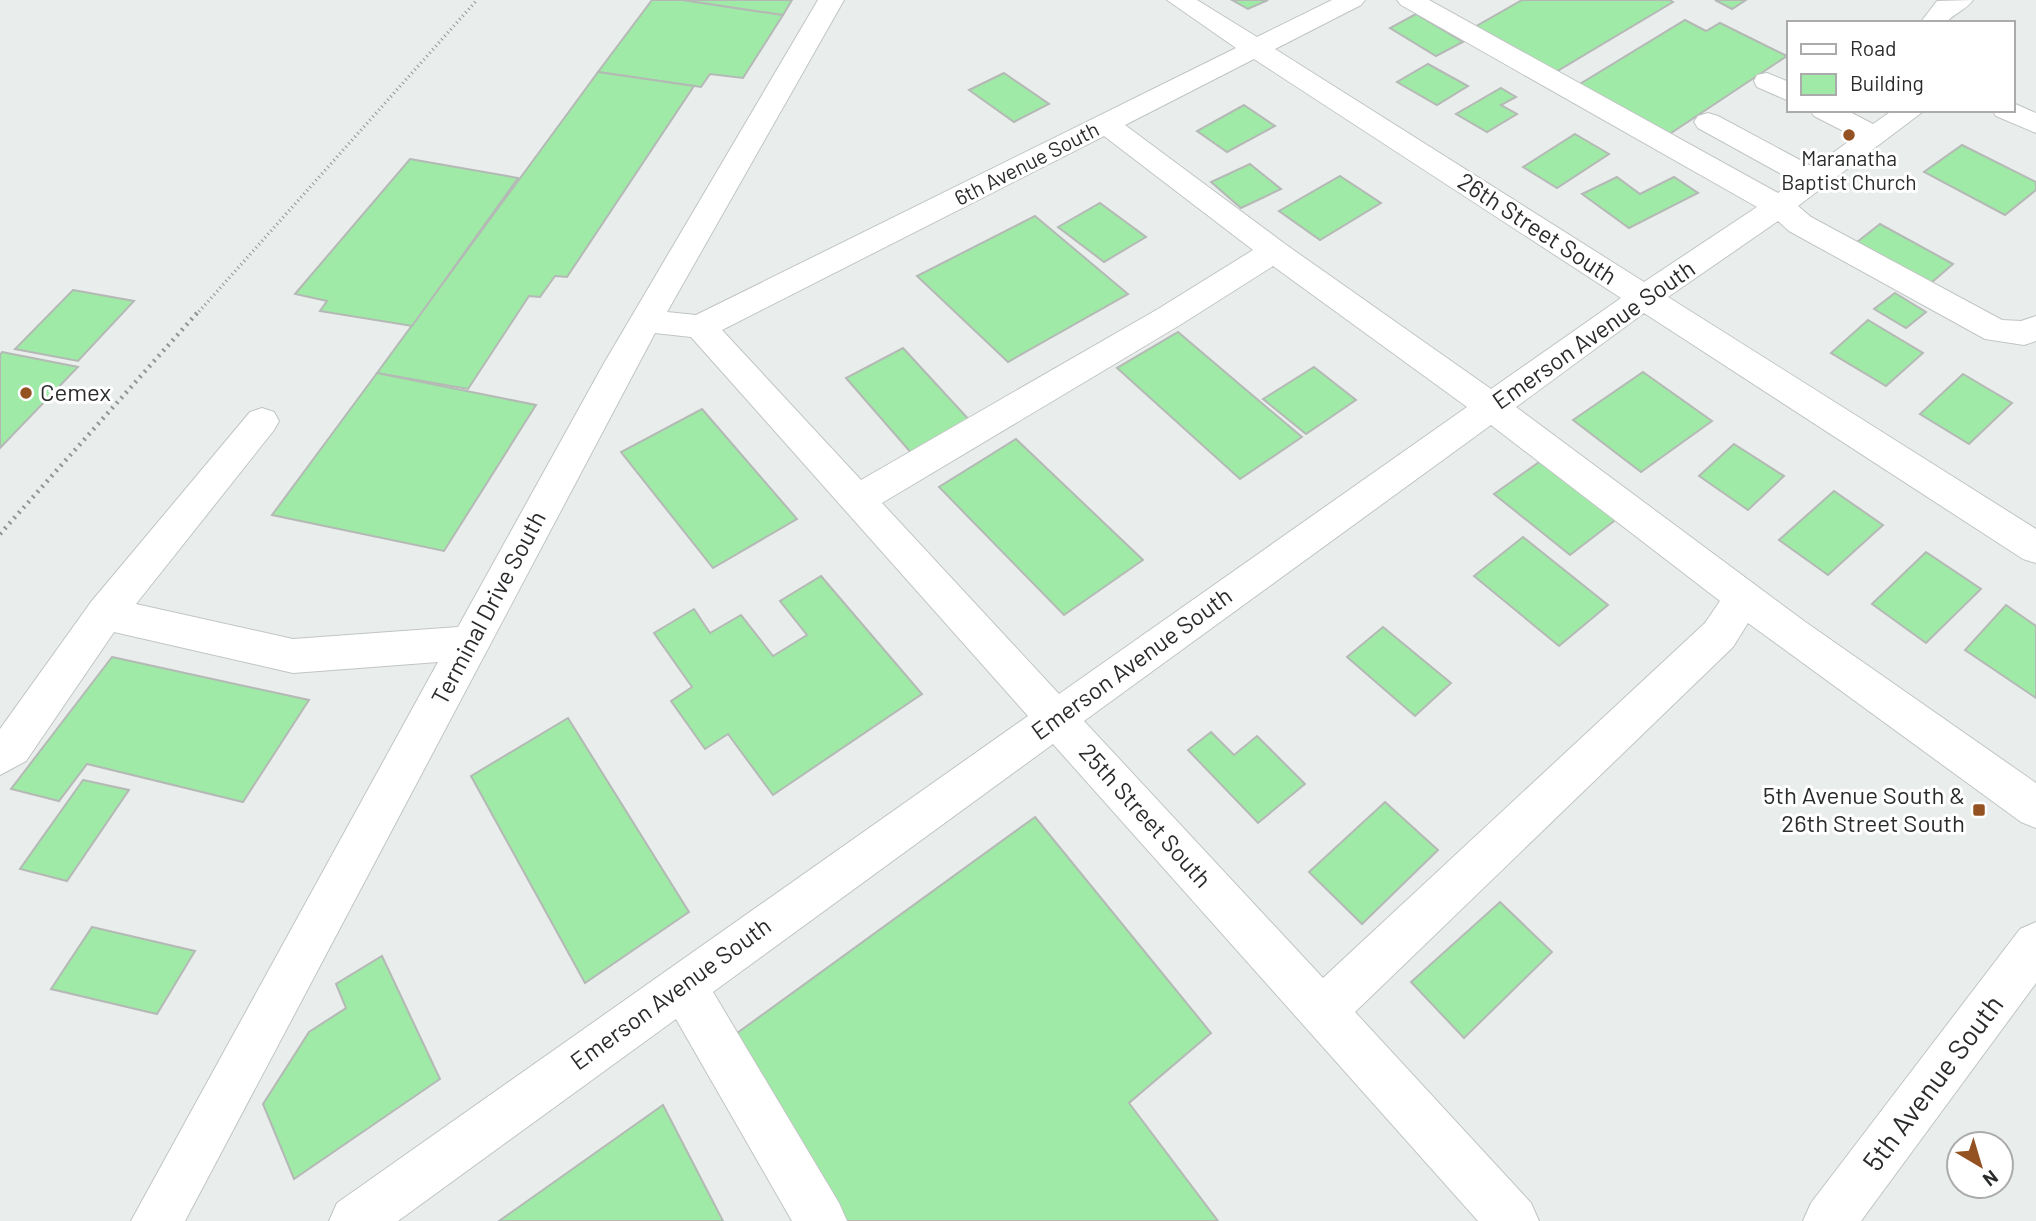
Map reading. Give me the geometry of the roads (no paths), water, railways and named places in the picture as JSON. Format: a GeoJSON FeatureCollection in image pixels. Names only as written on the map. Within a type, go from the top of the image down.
{"type":"FeatureCollection","features":[{"type":"Feature","properties":{"kind":"street","name":"Terminal Drive South"},"geometry":{"type":"LineString","coordinates":[[157,1221],[615,374],[831,0]]}},
{"type":"Feature","properties":{"kind":"street","name":"26th Street South"},"geometry":{"type":"LineString","coordinates":[[1180,0],[2036,548]]}},
{"type":"Feature","properties":{"kind":"street","name":"6th Avenue South"},"geometry":{"type":"LineString","coordinates":[[700,327],[1352,0]]}},
{"type":"Feature","properties":{"kind":"street"},"geometry":{"type":"LineString","coordinates":[[1410,0],[1779,206],[1800,224],[2036,354]]}},
{"type":"Feature","properties":{"kind":"street"},"geometry":{"type":"LineString","coordinates":[[1828,112],[1875,135]]}},
{"type":"Feature","properties":{"kind":"street","name":"Emerson Avenue South"},"geometry":{"type":"LineString","coordinates":[[355,1221],[1643,298],[1779,206],[1908,112]]}},
{"type":"Feature","properties":{"kind":"street"},"geometry":{"type":"LineString","coordinates":[[2010,112],[2036,124]]}},
{"type":"Feature","properties":{"kind":"street"},"geometry":{"type":"LineString","coordinates":[[1708,122],[1814,179]]}},
{"type":"Feature","properties":{"kind":"street"},"geometry":{"type":"LineString","coordinates":[[1106,124],[1274,251],[1491,407],[1744,598],[2036,808]]}},
{"type":"Feature","properties":{"kind":"street"},"geometry":{"type":"LineString","coordinates":[[858,499],[1170,317],[1274,251]]}},
{"type":"Feature","properties":{"kind":"street"},"geometry":{"type":"LineString","coordinates":[[647,321],[700,327]]}},
{"type":"Feature","properties":{"kind":"street","name":"25th Street South"},"geometry":{"type":"LineString","coordinates":[[700,327],[1513,1221]]}},
{"type":"Feature","properties":{"kind":"street"},"geometry":{"type":"LineString","coordinates":[[1996,331],[2024,333],[2036,328]]}},
{"type":"Feature","properties":{"kind":"street"},"geometry":{"type":"LineString","coordinates":[[0,756],[11,748],[105,614],[262,421]]}},
{"type":"Feature","properties":{"kind":"street"},"geometry":{"type":"LineString","coordinates":[[1322,1011],[1719,635],[1744,598]]}},
{"type":"Feature","properties":{"kind":"street"},"geometry":{"type":"LineString","coordinates":[[105,614],[293,656],[470,643]]}},
{"type":"Feature","properties":{"kind":"street","name":"5th Avenue South"},"geometry":{"type":"LineString","coordinates":[[1829,1221],[2036,945]]}},
{"type":"Feature","properties":{"kind":"street"},"geometry":{"type":"LineString","coordinates":[[683,986],[821,1221]]}},
{"type":"Feature","properties":{"kind":"place","name":"Maranatha Baptist Church"},"geometry":{"type":"Point","coordinates":[1849,135]}},
{"type":"Feature","properties":{"kind":"place","name":"Cemex"},"geometry":{"type":"Point","coordinates":[26,393]}},
{"type":"Feature","properties":{"kind":"place","name":"5th Avenue South & 26th Street South"},"geometry":{"type":"Point","coordinates":[1979,810]}}]}
